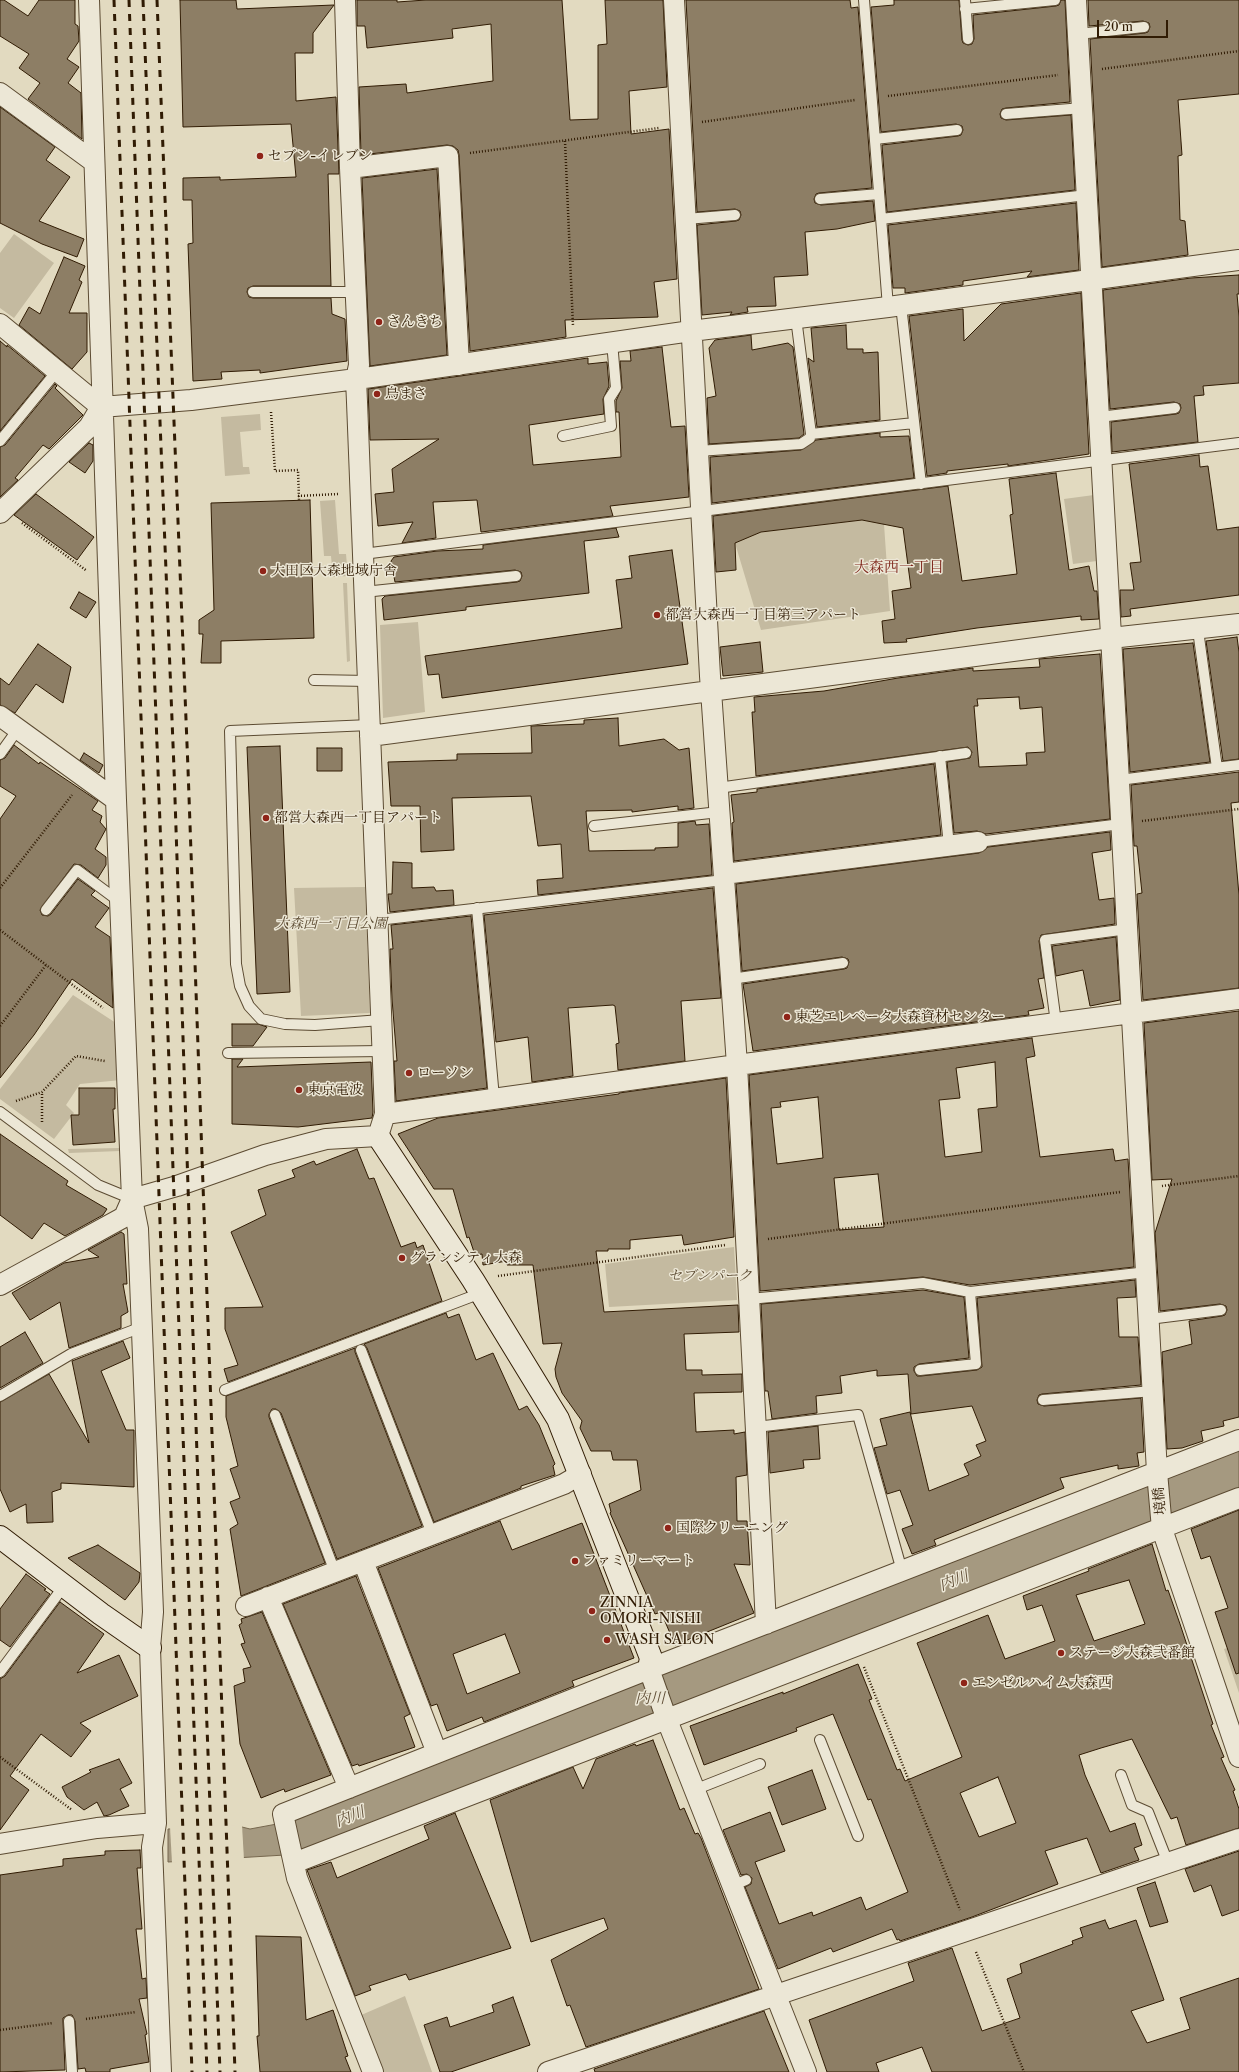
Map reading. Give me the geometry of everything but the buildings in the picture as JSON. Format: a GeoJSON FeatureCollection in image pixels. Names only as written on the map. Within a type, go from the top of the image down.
{"type":"FeatureCollection","features":[{"type":"Feature","properties":{"kind":"street"},"geometry":{"type":"LineString","coordinates":[[89,0],[101,407],[110,588],[120,902],[132,1199],[138,1229],[153,1612],[150,1648],[156,1823],[152,1847],[161,2072]]}},
{"type":"Feature","properties":{"kind":"street"},"geometry":{"type":"LineString","coordinates":[[345,0],[350,168],[359,365],[356,379],[385,1114],[378,1136]]}},
{"type":"Feature","properties":{"kind":"street"},"geometry":{"type":"LineString","coordinates":[[674,0],[701,512],[719,812],[731,979],[766,1624]]}},
{"type":"Feature","properties":{"kind":"street","name":"境橋"},"geometry":{"type":"LineString","coordinates":[[1076,0],[1083,108],[1098,417],[1133,1013],[1157,1472],[1162,1529],[1239,1757]]}},
{"type":"Feature","properties":{"kind":"street"},"geometry":{"type":"LineString","coordinates":[[0,93],[94,162]]}},
{"type":"Feature","properties":{"kind":"street"},"geometry":{"type":"LineString","coordinates":[[350,168],[448,156],[459,365]]}},
{"type":"Feature","properties":{"kind":"street"},"geometry":{"type":"LineString","coordinates":[[0,324],[101,407],[190,400],[356,379],[691,331],[894,306],[1239,260]]}},
{"type":"Feature","properties":{"kind":"street"},"geometry":{"type":"LineString","coordinates":[[2,511],[89,427],[101,407]]}},
{"type":"Feature","properties":{"kind":"street"},"geometry":{"type":"LineString","coordinates":[[370,730],[712,692],[1111,638],[1198,630],[1239,624]]}},
{"type":"Feature","properties":{"kind":"street"},"geometry":{"type":"LineString","coordinates":[[0,716],[116,800]]}},
{"type":"Feature","properties":{"kind":"street"},"geometry":{"type":"LineString","coordinates":[[724,877],[978,842]]}},
{"type":"Feature","properties":{"kind":"street"},"geometry":{"type":"LineString","coordinates":[[385,1114],[736,1065],[1239,999]]}},
{"type":"Feature","properties":{"kind":"street"},"geometry":{"type":"LineString","coordinates":[[0,1285],[124,1217],[132,1199],[177,1186],[265,1155],[326,1139],[378,1136]]}},
{"type":"Feature","properties":{"kind":"street"},"geometry":{"type":"LineString","coordinates":[[378,1136],[477,1287],[558,1419],[581,1474],[651,1658],[649,1671],[666,1718],[694,1790],[739,1883],[776,1995],[806,2072]]}},
{"type":"Feature","properties":{"kind":"street"},"geometry":{"type":"LineString","coordinates":[[373,2072],[297,1878],[283,1814],[1239,1440]]}},
{"type":"Feature","properties":{"kind":"street"},"geometry":{"type":"LineString","coordinates":[[246,1606],[335,1572],[362,1560],[564,1484],[581,1474]]}},
{"type":"Feature","properties":{"kind":"street"},"geometry":{"type":"LineString","coordinates":[[293,1859],[856,1646],[1239,1498]]}},
{"type":"Feature","properties":{"kind":"street"},"geometry":{"type":"LineString","coordinates":[[0,1537],[64,1586],[150,1648]]}},
{"type":"Feature","properties":{"kind":"street"},"geometry":{"type":"LineString","coordinates":[[362,1560],[437,1753]]}},
{"type":"Feature","properties":{"kind":"street"},"geometry":{"type":"LineString","coordinates":[[268,1597],[349,1788]]}},
{"type":"Feature","properties":{"kind":"street"},"geometry":{"type":"LineString","coordinates":[[0,1844],[96,1828],[156,1823]]}},
{"type":"Feature","properties":{"kind":"street"},"geometry":{"type":"LineString","coordinates":[[548,2072],[1239,1839]]}},
{"type":"Feature","properties":{"kind":"lane"},"geometry":{"type":"LineString","coordinates":[[864,0],[881,219],[914,423],[921,484]]}},
{"type":"Feature","properties":{"kind":"lane"},"geometry":{"type":"LineString","coordinates":[[968,39],[965,4],[1055,0]]}},
{"type":"Feature","properties":{"kind":"lane"},"geometry":{"type":"LineString","coordinates":[[1078,34],[1144,27]]}},
{"type":"Feature","properties":{"kind":"lane"},"geometry":{"type":"LineString","coordinates":[[1006,114],[1083,108]]}},
{"type":"Feature","properties":{"kind":"lane"},"geometry":{"type":"LineString","coordinates":[[875,139],[957,130]]}},
{"type":"Feature","properties":{"kind":"lane"},"geometry":{"type":"LineString","coordinates":[[820,199],[879,194]]}},
{"type":"Feature","properties":{"kind":"lane"},"geometry":{"type":"LineString","coordinates":[[881,219],[1087,195]]}},
{"type":"Feature","properties":{"kind":"lane"},"geometry":{"type":"LineString","coordinates":[[686,219],[735,215]]}},
{"type":"Feature","properties":{"kind":"lane"},"geometry":{"type":"LineString","coordinates":[[253,292],[356,292]]}},
{"type":"Feature","properties":{"kind":"lane"},"geometry":{"type":"LineString","coordinates":[[698,451],[801,444],[810,438],[811,434],[796,318]]}},
{"type":"Feature","properties":{"kind":"lane"},"geometry":{"type":"LineString","coordinates":[[563,436],[611,426],[609,399],[616,388],[612,342]]}},
{"type":"Feature","properties":{"kind":"lane"},"geometry":{"type":"LineString","coordinates":[[0,442],[57,371]]}},
{"type":"Feature","properties":{"kind":"lane"},"geometry":{"type":"LineString","coordinates":[[1098,417],[1174,408]]}},
{"type":"Feature","properties":{"kind":"lane"},"geometry":{"type":"LineString","coordinates":[[811,434],[914,423]]}},
{"type":"Feature","properties":{"kind":"lane"},"geometry":{"type":"LineString","coordinates":[[363,554],[1239,443]]}},
{"type":"Feature","properties":{"kind":"lane"},"geometry":{"type":"LineString","coordinates":[[364,592],[516,576]]}},
{"type":"Feature","properties":{"kind":"lane"},"geometry":{"type":"LineString","coordinates":[[1198,630],[1217,768]]}},
{"type":"Feature","properties":{"kind":"lane"},"geometry":{"type":"LineString","coordinates":[[314,680],[368,680]]}},
{"type":"Feature","properties":{"kind":"lane"},"geometry":{"type":"LineString","coordinates":[[0,754],[18,729]]}},
{"type":"Feature","properties":{"kind":"lane"},"geometry":{"type":"LineString","coordinates":[[370,730],[230,731],[236,964],[240,986],[249,1006],[261,1019],[285,1024],[314,1025],[381,1020]]}},
{"type":"Feature","properties":{"kind":"lane"},"geometry":{"type":"LineString","coordinates":[[718,788],[966,753]]}},
{"type":"Feature","properties":{"kind":"lane"},"geometry":{"type":"LineString","coordinates":[[940,756],[949,846]]}},
{"type":"Feature","properties":{"kind":"lane"},"geometry":{"type":"LineString","coordinates":[[1119,780],[1239,765]]}},
{"type":"Feature","properties":{"kind":"lane"},"geometry":{"type":"LineString","coordinates":[[594,826],[719,812]]}},
{"type":"Feature","properties":{"kind":"lane"},"geometry":{"type":"LineString","coordinates":[[978,842],[1121,824]]}},
{"type":"Feature","properties":{"kind":"lane"},"geometry":{"type":"LineString","coordinates":[[46,910],[77,870],[120,902]]}},
{"type":"Feature","properties":{"kind":"lane"},"geometry":{"type":"LineString","coordinates":[[378,920],[724,877]]}},
{"type":"Feature","properties":{"kind":"lane"},"geometry":{"type":"LineString","coordinates":[[478,908],[494,1098]]}},
{"type":"Feature","properties":{"kind":"lane"},"geometry":{"type":"LineString","coordinates":[[1056,1023],[1045,940],[1128,929]]}},
{"type":"Feature","properties":{"kind":"lane"},"geometry":{"type":"LineString","coordinates":[[731,979],[843,963]]}},
{"type":"Feature","properties":{"kind":"lane"},"geometry":{"type":"LineString","coordinates":[[228,1053],[382,1051]]}},
{"type":"Feature","properties":{"kind":"lane"},"geometry":{"type":"LineString","coordinates":[[0,1112],[98,1185],[132,1199]]}},
{"type":"Feature","properties":{"kind":"lane"},"geometry":{"type":"LineString","coordinates":[[749,1298],[923,1283],[970,1292],[1147,1272]]}},
{"type":"Feature","properties":{"kind":"lane"},"geometry":{"type":"LineString","coordinates":[[225,1390],[477,1287]]}},
{"type":"Feature","properties":{"kind":"lane"},"geometry":{"type":"LineString","coordinates":[[920,1370],[976,1364],[970,1292]]}},
{"type":"Feature","properties":{"kind":"lane"},"geometry":{"type":"LineString","coordinates":[[1149,1319],[1221,1310]]}},
{"type":"Feature","properties":{"kind":"lane"},"geometry":{"type":"LineString","coordinates":[[0,1396],[71,1354],[142,1327]]}},
{"type":"Feature","properties":{"kind":"lane"},"geometry":{"type":"LineString","coordinates":[[361,1350],[432,1534]]}},
{"type":"Feature","properties":{"kind":"lane"},"geometry":{"type":"LineString","coordinates":[[1043,1400],[1153,1391]]}},
{"type":"Feature","properties":{"kind":"lane"},"geometry":{"type":"LineString","coordinates":[[275,1415],[335,1572]]}},
{"type":"Feature","properties":{"kind":"lane"},"geometry":{"type":"LineString","coordinates":[[756,1427],[858,1415],[902,1571]]}},
{"type":"Feature","properties":{"kind":"lane"},"geometry":{"type":"LineString","coordinates":[[0,1672],[64,1586]]}},
{"type":"Feature","properties":{"kind":"lane"},"geometry":{"type":"LineString","coordinates":[[820,1740],[858,1836]]}},
{"type":"Feature","properties":{"kind":"lane"},"geometry":{"type":"LineString","coordinates":[[694,1790],[760,1764]]}},
{"type":"Feature","properties":{"kind":"lane"},"geometry":{"type":"LineString","coordinates":[[1121,1775],[1132,1804],[1148,1812],[1168,1863]]}},
{"type":"Feature","properties":{"kind":"lane"},"geometry":{"type":"LineString","coordinates":[[69,2021],[72,2072]]}},
{"type":"Feature","properties":{"kind":"path"},"geometry":{"type":"LineString","coordinates":[[448,156],[872,98],[1239,51]]}},
{"type":"Feature","properties":{"kind":"path"},"geometry":{"type":"LineString","coordinates":[[565,140],[574,348]]}},
{"type":"Feature","properties":{"kind":"path"},"geometry":{"type":"LineString","coordinates":[[271,407],[275,471],[298,470],[299,500]]}},
{"type":"Feature","properties":{"kind":"path"},"geometry":{"type":"LineString","coordinates":[[298,496],[338,494]]}},
{"type":"Feature","properties":{"kind":"path"},"geometry":{"type":"LineString","coordinates":[[2,511],[110,588]]}},
{"type":"Feature","properties":{"kind":"path"},"geometry":{"type":"LineString","coordinates":[[0,888],[86,778]]}},
{"type":"Feature","properties":{"kind":"path"},"geometry":{"type":"LineString","coordinates":[[1121,824],[1239,809]]}},
{"type":"Feature","properties":{"kind":"path"},"geometry":{"type":"LineString","coordinates":[[0,930],[125,1025]]}},
{"type":"Feature","properties":{"kind":"path"},"geometry":{"type":"LineString","coordinates":[[0,1026],[46,965]]}},
{"type":"Feature","properties":{"kind":"path"},"geometry":{"type":"LineString","coordinates":[[14,1102],[42,1092],[76,1056],[127,1065]]}},
{"type":"Feature","properties":{"kind":"path"},"geometry":{"type":"LineString","coordinates":[[42,1092],[42,1143]]}},
{"type":"Feature","properties":{"kind":"path"},"geometry":{"type":"LineString","coordinates":[[477,1287],[746,1242],[1239,1176]]}},
{"type":"Feature","properties":{"kind":"path"},"geometry":{"type":"LineString","coordinates":[[856,1646],[1024,2072]]}},
{"type":"Feature","properties":{"kind":"path"},"geometry":{"type":"LineString","coordinates":[[0,1757],[96,1828]]}},
{"type":"Feature","properties":{"kind":"green space"},"geometry":{"type":"Polygon","coordinates":[[[14,234],[54,263],[14,318],[0,308],[0,253],[14,234]]]}},
{"type":"Feature","properties":{"kind":"green space"},"geometry":{"type":"Polygon","coordinates":[[[260,414],[261,430],[240,432],[243,467],[249,467],[250,474],[225,476],[221,417],[260,414]]]}},
{"type":"Feature","properties":{"kind":"green space"},"geometry":{"type":"Polygon","coordinates":[[[1094,495],[1097,561],[1073,564],[1064,499],[1094,495]]]}},
{"type":"Feature","properties":{"kind":"green space"},"geometry":{"type":"Polygon","coordinates":[[[335,500],[339,554],[346,554],[348,576],[333,577],[331,556],[324,556],[320,501],[335,500]]]}},
{"type":"Feature","properties":{"kind":"green space"},"geometry":{"type":"Polygon","coordinates":[[[862,520],[884,524],[890,611],[761,630],[735,543],[761,532],[862,520]]]}},
{"type":"Feature","properties":{"kind":"green space"},"geometry":{"type":"Polygon","coordinates":[[[343,583],[347,583],[350,661],[347,662],[343,583]]]}},
{"type":"Feature","properties":{"kind":"green space"},"geometry":{"type":"Polygon","coordinates":[[[418,622],[425,712],[383,718],[380,625],[418,622]]]}},
{"type":"Feature","properties":{"kind":"green space","name":"大森西一丁目公園"},"geometry":{"type":"Polygon","coordinates":[[[365,887],[370,1013],[301,1016],[294,888],[365,887]]]}},
{"type":"Feature","properties":{"kind":"green space"},"geometry":{"type":"Polygon","coordinates":[[[73,995],[119,1025],[121,1080],[80,1084],[66,1105],[74,1113],[54,1139],[0,1099],[0,1089],[73,995]]]}},
{"type":"Feature","properties":{"kind":"green space"},"geometry":{"type":"Polygon","coordinates":[[[120,1148],[120,1151],[69,1153],[68,1149],[120,1148]]]}},
{"type":"Feature","properties":{"kind":"green space","name":"セブンパーク"},"geometry":{"type":"Polygon","coordinates":[[[734,1247],[737,1300],[609,1307],[605,1264],[734,1247]]]}},
{"type":"Feature","properties":{"kind":"green space"},"geometry":{"type":"Polygon","coordinates":[[[1239,1644],[1239,1693],[1224,1649],[1239,1644]]]}},
{"type":"Feature","properties":{"kind":"green space"},"geometry":{"type":"Polygon","coordinates":[[[405,1996],[432,2072],[382,2072],[359,2016],[405,1996]]]}},
{"type":"Feature","properties":{"kind":"water","name":"内川"},"geometry":{"type":"Polygon","coordinates":[[[1239,1450],[1239,1489],[334,1842],[285,1855],[168,1862],[168,1829],[242,1827],[250,1829],[293,1821],[323,1806],[1239,1450]]]}},
{"type":"Feature","properties":{"kind":"pier"},"geometry":{"type":"Polygon","coordinates":[[[242,1825],[244,1860],[172,1863],[170,1827],[242,1825]]]}},
{"type":"Feature","properties":{"kind":"railway"},"geometry":{"type":"LineString","coordinates":[[114,0],[192,2072]]}},
{"type":"Feature","properties":{"kind":"railway"},"geometry":{"type":"LineString","coordinates":[[129,0],[207,2072]]}},
{"type":"Feature","properties":{"kind":"railway"},"geometry":{"type":"LineString","coordinates":[[143,0],[174,769],[199,1514],[220,2072]]}},
{"type":"Feature","properties":{"kind":"railway"},"geometry":{"type":"LineString","coordinates":[[157,0],[188,769],[235,2072]]}},
{"type":"Feature","properties":{"kind":"place","name":"セブン-イレブン"},"geometry":{"type":"Point","coordinates":[260,156]}},
{"type":"Feature","properties":{"kind":"place","name":"さんきち"},"geometry":{"type":"Point","coordinates":[379,322]}},
{"type":"Feature","properties":{"kind":"place","name":"鳥まさ"},"geometry":{"type":"Point","coordinates":[377,394]}},
{"type":"Feature","properties":{"kind":"place","name":"大田区大森地域庁舎"},"geometry":{"type":"Point","coordinates":[263,571]}},
{"type":"Feature","properties":{"kind":"place","name":"都営大森西一丁目第三アパート"},"geometry":{"type":"Point","coordinates":[657,615]}},
{"type":"Feature","properties":{"kind":"place","name":"都営大森西一丁目アパート"},"geometry":{"type":"Point","coordinates":[266,818]}},
{"type":"Feature","properties":{"kind":"place","name":"東芝エレベータ大森資材センター"},"geometry":{"type":"Point","coordinates":[787,1017]}},
{"type":"Feature","properties":{"kind":"place","name":"ローソン"},"geometry":{"type":"Point","coordinates":[409,1073]}},
{"type":"Feature","properties":{"kind":"place","name":"東京電波"},"geometry":{"type":"Point","coordinates":[299,1090]}},
{"type":"Feature","properties":{"kind":"place","name":"グランシティ大森"},"geometry":{"type":"Point","coordinates":[402,1258]}},
{"type":"Feature","properties":{"kind":"place","name":"国際クリーニング"},"geometry":{"type":"Point","coordinates":[668,1528]}},
{"type":"Feature","properties":{"kind":"place","name":"ファミリーマート"},"geometry":{"type":"Point","coordinates":[575,1561]}},
{"type":"Feature","properties":{"kind":"place","name":"ZINNIA OMORI-NISHI"},"geometry":{"type":"Point","coordinates":[592,1611]}},
{"type":"Feature","properties":{"kind":"place","name":"WASH SALON"},"geometry":{"type":"Point","coordinates":[607,1640]}},
{"type":"Feature","properties":{"kind":"place","name":"ステージ大森弐番館"},"geometry":{"type":"Point","coordinates":[1061,1653]}},
{"type":"Feature","properties":{"kind":"place","name":"エンゼルハイム大森西"},"geometry":{"type":"Point","coordinates":[964,1683]}},
{"type":"Feature","properties":{"kind":"district","name":"大森西一丁目"},"geometry":{"type":"Point","coordinates":[899,568]}}]}
